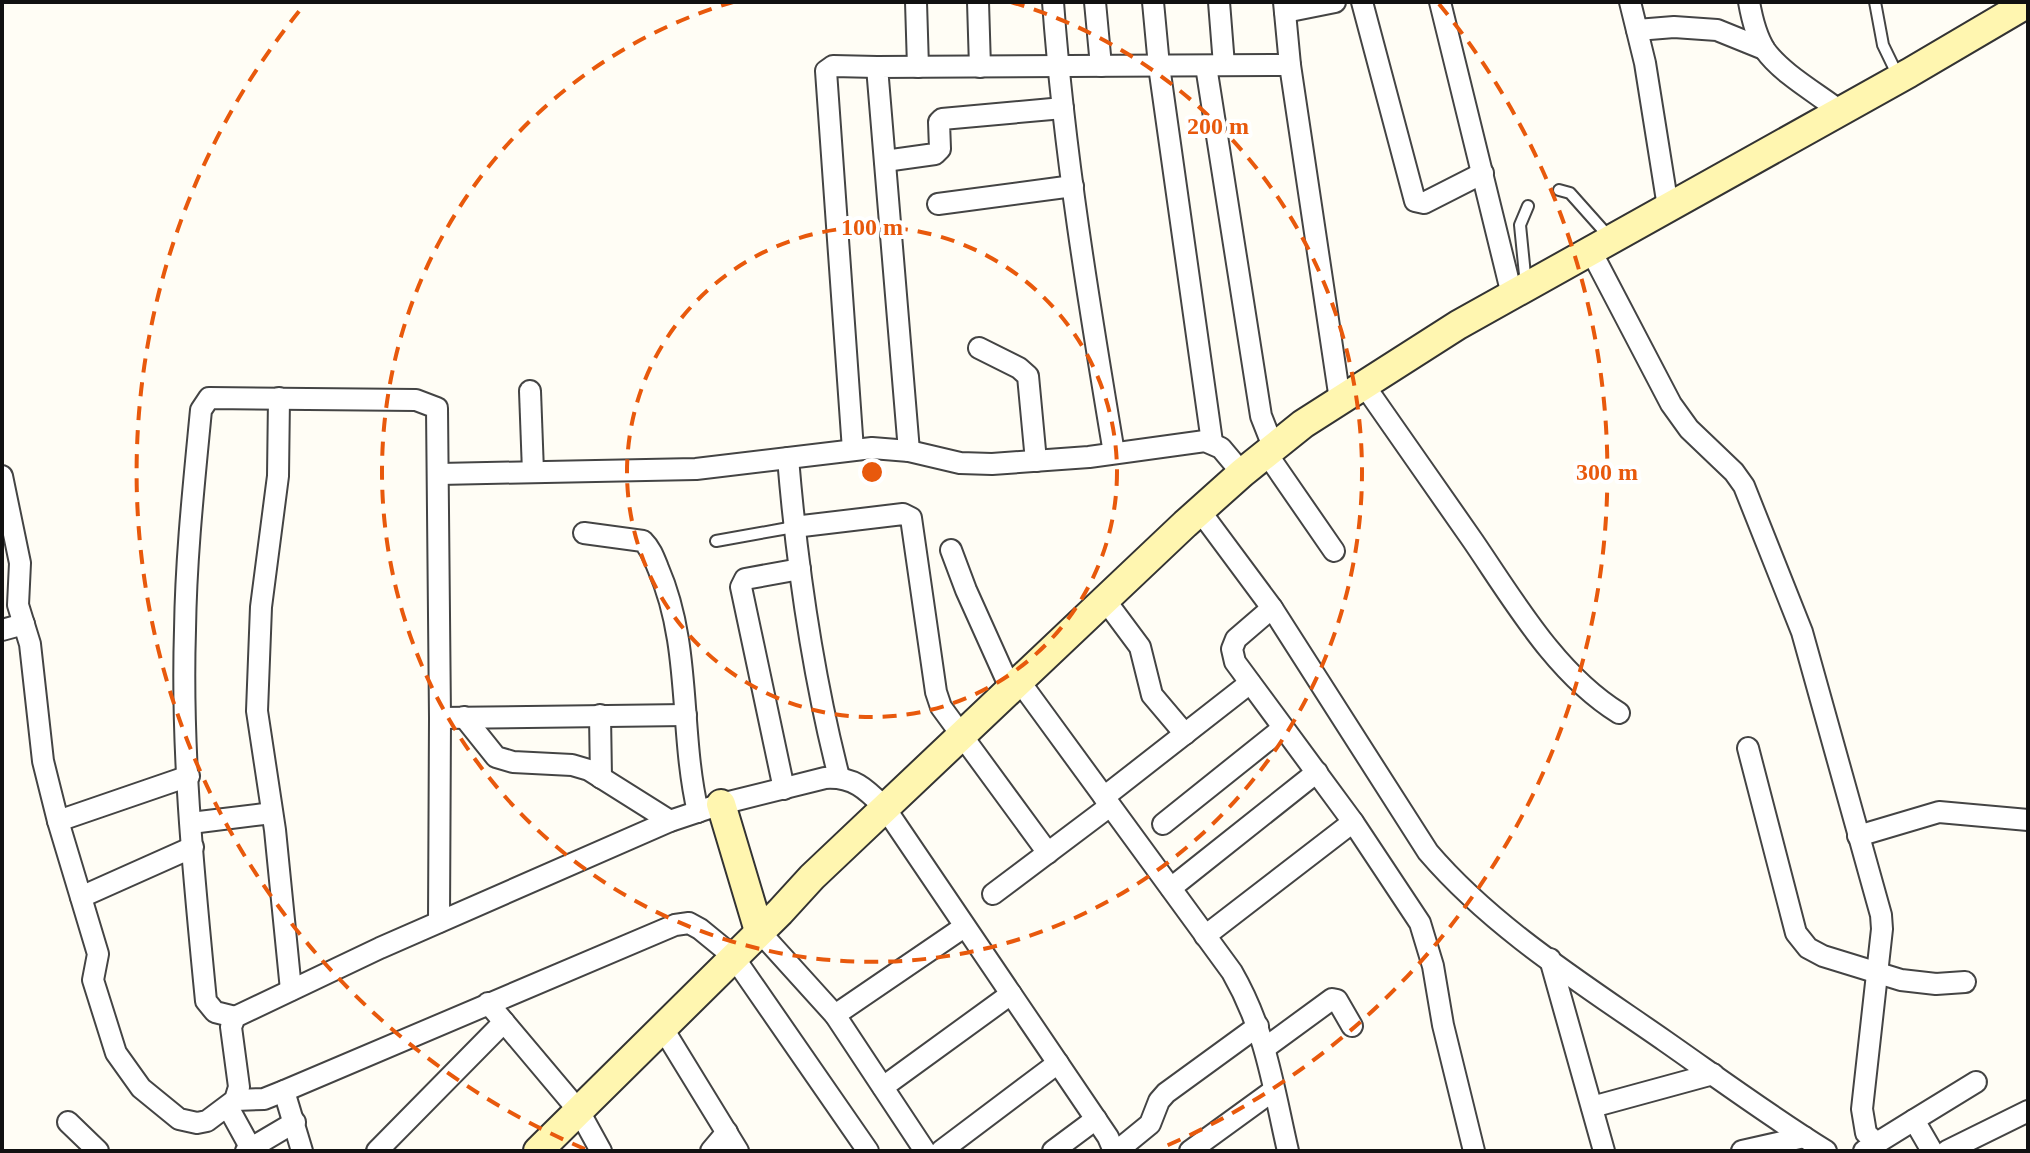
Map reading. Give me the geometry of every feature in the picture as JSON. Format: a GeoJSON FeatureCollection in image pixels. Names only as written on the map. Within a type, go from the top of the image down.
{"type":"FeatureCollection","features":[{"type":"Feature","properties":{"kind":"main road"},"geometry":{"type":"LineString","coordinates":[[538,1151],[812,877],[1200,511],[1303,424],[1458,325],[1899,78],[2018,5]]}},
{"type":"Feature","properties":{"kind":"main road"},"geometry":{"type":"LineString","coordinates":[[719,805],[759,931]]}},
{"type":"Feature","properties":{"kind":"street"},"geometry":{"type":"LineString","coordinates":[[916,2],[918,67]]}},
{"type":"Feature","properties":{"kind":"street"},"geometry":{"type":"LineString","coordinates":[[978,2],[980,67]]}},
{"type":"Feature","properties":{"kind":"street"},"geometry":{"type":"LineString","coordinates":[[1053,2],[1073,186],[1114,453]]}},
{"type":"Feature","properties":{"kind":"street"},"geometry":{"type":"LineString","coordinates":[[1095,2],[1101,66]]}},
{"type":"Feature","properties":{"kind":"street"},"geometry":{"type":"LineString","coordinates":[[1153,2],[1159,66],[1212,442]]}},
{"type":"Feature","properties":{"kind":"street"},"geometry":{"type":"LineString","coordinates":[[1219,2],[1215,65],[1261,416],[1271,452],[1334,551]]}},
{"type":"Feature","properties":{"kind":"street"},"geometry":{"type":"LineString","coordinates":[[1335,2],[1285,7],[1290,65],[1340,400]]}},
{"type":"Feature","properties":{"kind":"street"},"geometry":{"type":"LineString","coordinates":[[1362,2],[1415,201],[1424,203],[1483,173]]}},
{"type":"Feature","properties":{"kind":"street"},"geometry":{"type":"LineString","coordinates":[[1440,2],[1483,173],[1519,291]]}},
{"type":"Feature","properties":{"kind":"street"},"geometry":{"type":"LineString","coordinates":[[1630,2],[1658,133],[1668,207]]}},
{"type":"Feature","properties":{"kind":"street"},"geometry":{"type":"LineString","coordinates":[[1749,2],[1754,28],[1764,49],[1840,111]]}},
{"type":"Feature","properties":{"kind":"street"},"geometry":{"type":"LineString","coordinates":[[1637,30],[1674,27],[1717,30],[1764,49]]}},
{"type":"Feature","properties":{"kind":"street"},"geometry":{"type":"LineString","coordinates":[[853,450],[826,71],[833,66],[1290,65]]}},
{"type":"Feature","properties":{"kind":"street"},"geometry":{"type":"LineString","coordinates":[[877,67],[909,451]]}},
{"type":"Feature","properties":{"kind":"street"},"geometry":{"type":"LineString","coordinates":[[885,161],[935,154],[940,149],[939,122],[942,119],[1063,108]]}},
{"type":"Feature","properties":{"kind":"street"},"geometry":{"type":"LineString","coordinates":[[938,204],[1073,186]]}},
{"type":"Feature","properties":{"kind":"street"},"geometry":{"type":"LineString","coordinates":[[1601,245],[1671,404],[1689,429],[1734,472],[1744,486],[1802,632],[1881,915],[1862,1109],[1870,1147],[1976,1082]]}},
{"type":"Feature","properties":{"kind":"street"},"geometry":{"type":"LineString","coordinates":[[979,348],[1019,368],[1028,376],[1036,461]]}},
{"type":"Feature","properties":{"kind":"street"},"geometry":{"type":"LineString","coordinates":[[1364,385],[1508,592],[1573,678],[1619,713]]}},
{"type":"Feature","properties":{"kind":"street"},"geometry":{"type":"LineString","coordinates":[[530,391],[533,472]]}},
{"type":"Feature","properties":{"kind":"street"},"geometry":{"type":"LineString","coordinates":[[439,922],[437,408],[416,400],[209,398],[201,410],[184,632],[191,823],[206,1001],[215,1012],[235,1017],[439,922],[670,821],[719,805],[839,777],[861,784],[885,808],[1116,1151],[1150,1124],[1159,1101],[1166,1093],[1258,1026]]}},
{"type":"Feature","properties":{"kind":"street"},"geometry":{"type":"LineString","coordinates":[[279,398],[278,476],[261,607],[257,667],[258,720],[272,813],[291,990]]}},
{"type":"Feature","properties":{"kind":"street"},"geometry":{"type":"LineString","coordinates":[[439,474],[696,469],[872,448],[909,451],[960,463],[992,464],[1205,441],[1221,448],[1242,473]]}},
{"type":"Feature","properties":{"kind":"street"},"geometry":{"type":"LineString","coordinates":[[788,458],[814,673],[839,777]]}},
{"type":"Feature","properties":{"kind":"street"},"geometry":{"type":"LineString","coordinates":[[2,476],[20,563],[18,605],[30,644],[43,761],[98,954],[93,980],[116,1053],[141,1088],[179,1119],[197,1123],[207,1121],[231,1104],[264,1099],[675,925],[689,923],[733,956],[868,1151]]}},
{"type":"Feature","properties":{"kind":"street"},"geometry":{"type":"LineString","coordinates":[[1200,511],[1272,608],[1428,852],[1449,877],[1482,907],[1550,959],[1826,1151]]}},
{"type":"Feature","properties":{"kind":"street"},"geometry":{"type":"LineString","coordinates":[[794,527],[903,514],[911,518],[936,692],[941,707],[1048,853]]}},
{"type":"Feature","properties":{"kind":"street"},"geometry":{"type":"LineString","coordinates":[[584,533],[637,539],[648,547],[663,581],[679,638],[690,778],[719,805]]}},
{"type":"Feature","properties":{"kind":"street"},"geometry":{"type":"LineString","coordinates":[[951,550],[966,590],[1016,686],[1107,801],[1232,972],[1247,998],[1265,1048],[1288,1151]]}},
{"type":"Feature","properties":{"kind":"street"},"geometry":{"type":"LineString","coordinates":[[784,789],[741,587],[745,579],[800,569]]}},
{"type":"Feature","properties":{"kind":"street"},"geometry":{"type":"LineString","coordinates":[[1105,600],[1140,647],[1152,695],[1185,734]]}},
{"type":"Feature","properties":{"kind":"street"},"geometry":{"type":"LineString","coordinates":[[1272,608],[1236,639],[1232,649],[1235,662],[1353,822],[1420,923],[1428,943],[1443,1025],[1474,1151]]}},
{"type":"Feature","properties":{"kind":"street"},"geometry":{"type":"LineString","coordinates":[[2,630],[24,624]]}},
{"type":"Feature","properties":{"kind":"street"},"geometry":{"type":"LineString","coordinates":[[993,894],[1048,853],[1185,734],[1250,683]]}},
{"type":"Feature","properties":{"kind":"street"},"geometry":{"type":"LineString","coordinates":[[600,715],[601,778]]}},
{"type":"Feature","properties":{"kind":"street"},"geometry":{"type":"LineString","coordinates":[[440,718],[686,715]]}},
{"type":"Feature","properties":{"kind":"street"},"geometry":{"type":"LineString","coordinates":[[464,717],[486,747],[504,760],[572,765],[601,778],[670,821]]}},
{"type":"Feature","properties":{"kind":"street"},"geometry":{"type":"LineString","coordinates":[[1163,824],[1283,728]]}},
{"type":"Feature","properties":{"kind":"street"},"geometry":{"type":"LineString","coordinates":[[1748,748],[1796,933],[1808,948],[1823,956],[1901,980],[1965,982]]}},
{"type":"Feature","properties":{"kind":"street"},"geometry":{"type":"LineString","coordinates":[[1171,888],[1317,772]]}},
{"type":"Feature","properties":{"kind":"street"},"geometry":{"type":"LineString","coordinates":[[58,821],[189,776]]}},
{"type":"Feature","properties":{"kind":"street"},"geometry":{"type":"LineString","coordinates":[[1858,836],[1939,812],[2028,820]]}},
{"type":"Feature","properties":{"kind":"street"},"geometry":{"type":"LineString","coordinates":[[191,823],[272,813]]}},
{"type":"Feature","properties":{"kind":"street"},"geometry":{"type":"LineString","coordinates":[[1205,936],[1353,822]]}},
{"type":"Feature","properties":{"kind":"street"},"geometry":{"type":"LineString","coordinates":[[81,897],[193,847]]}},
{"type":"Feature","properties":{"kind":"street"},"geometry":{"type":"LineString","coordinates":[[835,1015],[964,927]]}},
{"type":"Feature","properties":{"kind":"street"},"geometry":{"type":"LineString","coordinates":[[759,931],[835,1015],[925,1151]]}},
{"type":"Feature","properties":{"kind":"street"},"geometry":{"type":"LineString","coordinates":[[1550,959],[1604,1151]]}},
{"type":"Feature","properties":{"kind":"street"},"geometry":{"type":"LineString","coordinates":[[883,1087],[1011,994]]}},
{"type":"Feature","properties":{"kind":"street"},"geometry":{"type":"LineString","coordinates":[[1265,1048],[1332,999],[1337,1000],[1352,1026]]}},
{"type":"Feature","properties":{"kind":"street"},"geometry":{"type":"LineString","coordinates":[[488,1003],[579,1111],[601,1151]]}},
{"type":"Feature","properties":{"kind":"street"},"geometry":{"type":"LineString","coordinates":[[235,1017],[231,1027],[239,1087],[231,1104],[248,1149],[295,1122]]}},
{"type":"Feature","properties":{"kind":"street"},"geometry":{"type":"LineString","coordinates":[[377,1151],[504,1022]]}},
{"type":"Feature","properties":{"kind":"street"},"geometry":{"type":"LineString","coordinates":[[662,1027],[738,1151]]}},
{"type":"Feature","properties":{"kind":"street"},"geometry":{"type":"LineString","coordinates":[[941,1151],[1058,1063]]}},
{"type":"Feature","properties":{"kind":"street"},"geometry":{"type":"LineString","coordinates":[[1592,1107],[1713,1074]]}},
{"type":"Feature","properties":{"kind":"street"},"geometry":{"type":"LineString","coordinates":[[1190,1151],[1274,1090]]}},
{"type":"Feature","properties":{"kind":"street"},"geometry":{"type":"LineString","coordinates":[[284,1091],[302,1151]]}},
{"type":"Feature","properties":{"kind":"street"},"geometry":{"type":"LineString","coordinates":[[1914,1120],[1933,1149],[2028,1111]]}},
{"type":"Feature","properties":{"kind":"street"},"geometry":{"type":"LineString","coordinates":[[1053,1151],[1096,1119]]}},
{"type":"Feature","properties":{"kind":"street"},"geometry":{"type":"LineString","coordinates":[[68,1122],[98,1151]]}},
{"type":"Feature","properties":{"kind":"street"},"geometry":{"type":"LineString","coordinates":[[711,1151],[727,1132]]}},
{"type":"Feature","properties":{"kind":"street"},"geometry":{"type":"LineString","coordinates":[[1742,1151],[1804,1137]]}},
{"type":"Feature","properties":{"kind":"lane"},"geometry":{"type":"LineString","coordinates":[[1875,2],[1883,45],[1899,78]]}},
{"type":"Feature","properties":{"kind":"lane"},"geometry":{"type":"LineString","coordinates":[[1559,190],[1570,193],[1601,245]]}},
{"type":"Feature","properties":{"kind":"lane"},"geometry":{"type":"LineString","coordinates":[[1519,291],[1520,225],[1528,206]]}},
{"type":"Feature","properties":{"kind":"lane"},"geometry":{"type":"LineString","coordinates":[[716,541],[794,527]]}}]}
